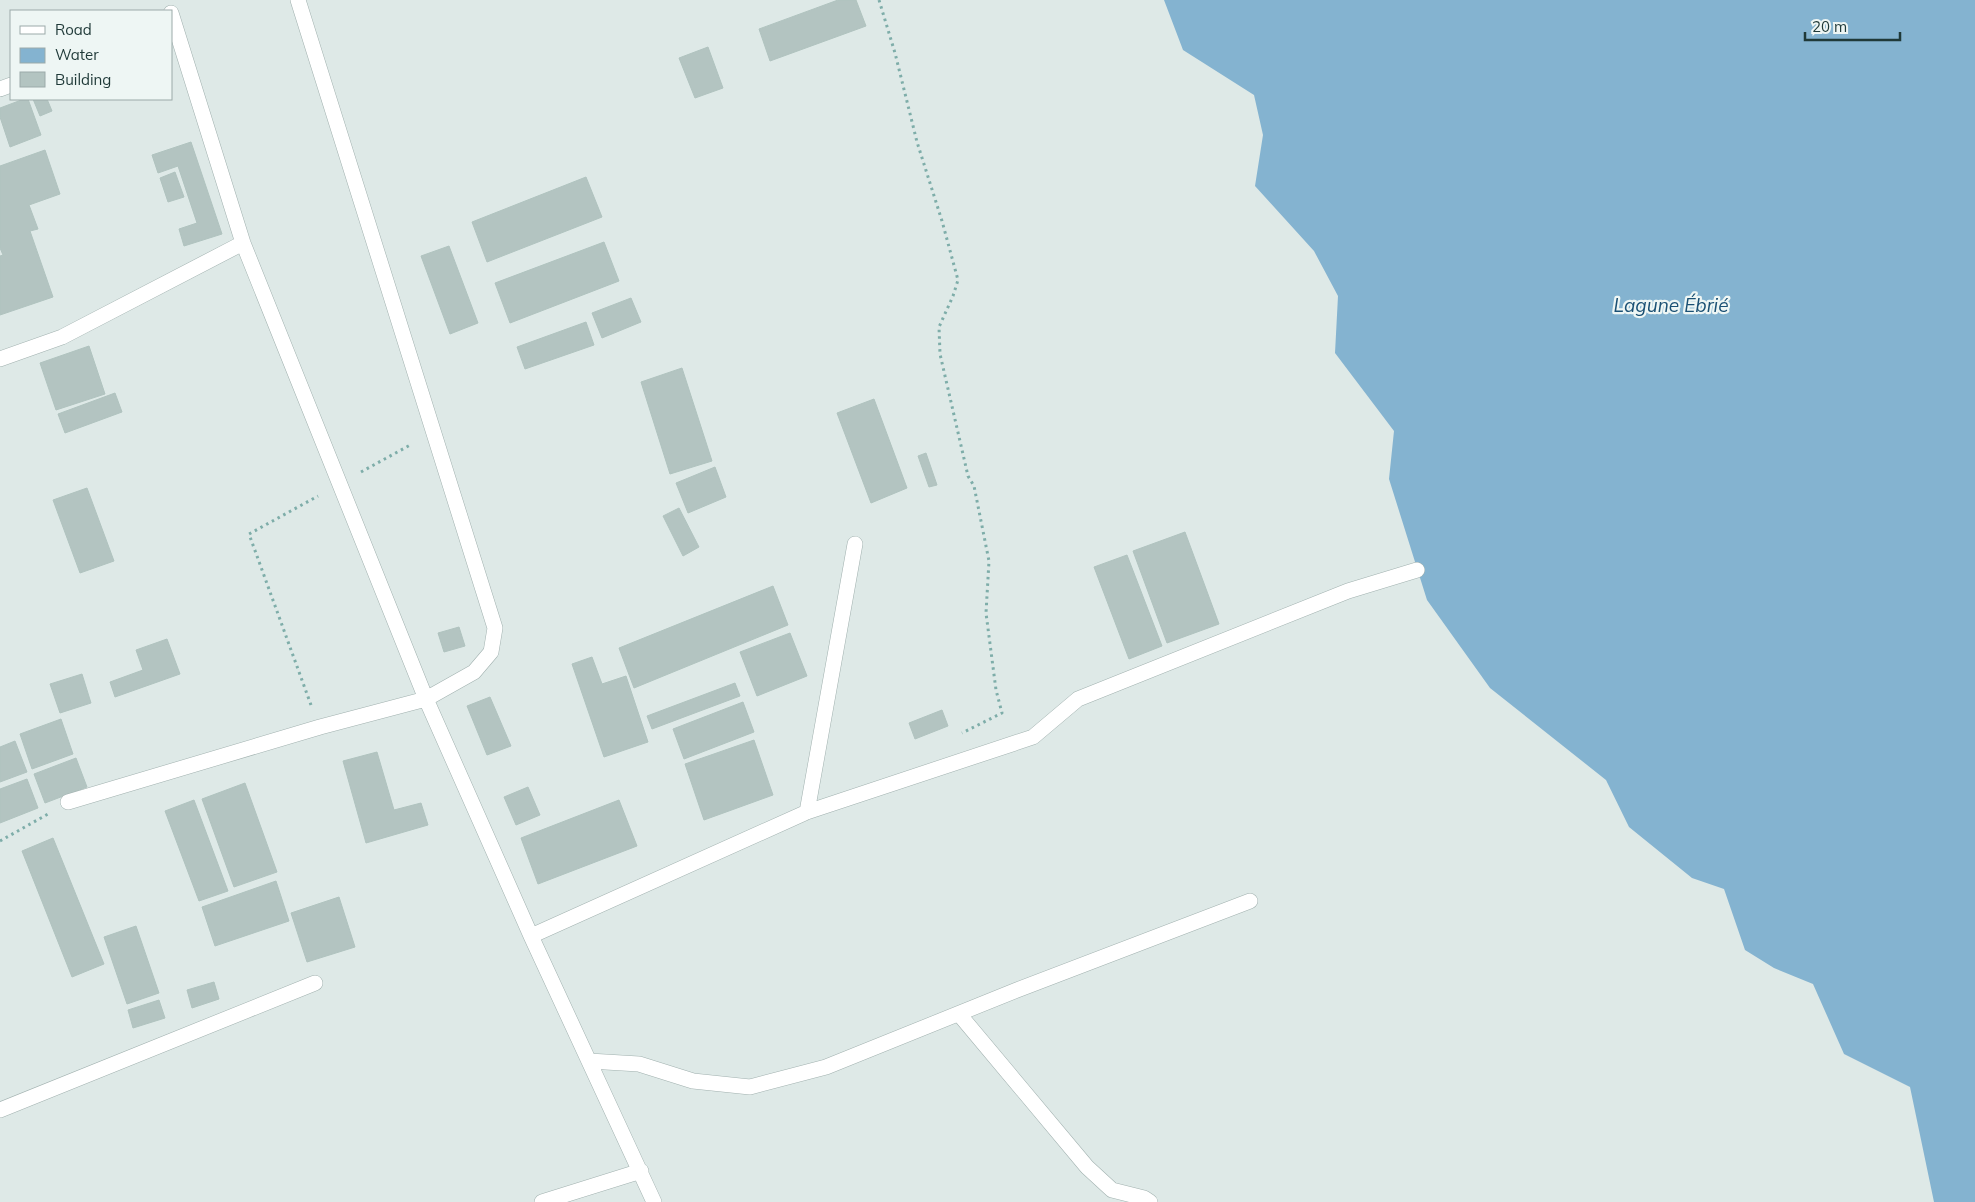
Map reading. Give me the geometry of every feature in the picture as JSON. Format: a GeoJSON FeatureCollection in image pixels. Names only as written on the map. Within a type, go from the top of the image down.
{"type":"FeatureCollection","features":[{"type":"Feature","properties":{"kind":"street"},"geometry":{"type":"LineString","coordinates":[[68,802],[320,728],[426,700],[474,672],[491,652],[495,628],[298,0]]}},
{"type":"Feature","properties":{"kind":"street"},"geometry":{"type":"LineString","coordinates":[[172,20],[243,243],[426,700],[531,936],[654,1202]]}},
{"type":"Feature","properties":{"kind":"street"},"geometry":{"type":"LineString","coordinates":[[0,359],[62,337],[243,243]]}},
{"type":"Feature","properties":{"kind":"street"},"geometry":{"type":"LineString","coordinates":[[807,812],[855,544]]}},
{"type":"Feature","properties":{"kind":"street"},"geometry":{"type":"LineString","coordinates":[[531,936],[807,812],[1033,738],[1078,699],[1348,592],[1418,570]]}},
{"type":"Feature","properties":{"kind":"street"},"geometry":{"type":"LineString","coordinates":[[588,1061],[639,1064],[693,1080],[750,1087],[826,1067],[1250,901]]}},
{"type":"Feature","properties":{"kind":"street"},"geometry":{"type":"LineString","coordinates":[[0,1110],[315,983]]}},
{"type":"Feature","properties":{"kind":"street"},"geometry":{"type":"LineString","coordinates":[[959,1014],[1087,1167],[1112,1190],[1144,1198],[1150,1202]]}},
{"type":"Feature","properties":{"kind":"street"},"geometry":{"type":"LineString","coordinates":[[542,1202],[641,1171]]}},
{"type":"Feature","properties":{"kind":"path"},"geometry":{"type":"LineString","coordinates":[[879,0],[890,34],[917,142],[958,280],[939,327],[940,354],[968,476],[974,486],[988,561],[986,613],[996,690],[1002,713],[957,736]]}},
{"type":"Feature","properties":{"kind":"path"},"geometry":{"type":"LineString","coordinates":[[248,534],[320,728]]}},
{"type":"Feature","properties":{"kind":"path"},"geometry":{"type":"LineString","coordinates":[[0,841],[68,802]]}},
{"type":"Feature","properties":{"kind":"water","name":"Lagune Ébrié"},"geometry":{"type":"Polygon","coordinates":[[[1164,0],[1975,0],[1975,1202],[1934,1202],[1910,1087],[1844,1054],[1813,984],[1774,968],[1745,950],[1724,889],[1692,878],[1629,827],[1606,780],[1490,688],[1427,600],[1389,479],[1394,431],[1335,353],[1338,296],[1314,251],[1255,186],[1263,135],[1254,95],[1183,50],[1164,0]]]}},
{"type":"Feature","properties":{"kind":"building"},"geometry":{"type":"Polygon","coordinates":[[[838,0],[856,0],[866,26],[770,61],[759,29],[838,0]]]}},
{"type":"Feature","properties":{"kind":"building"},"geometry":{"type":"Polygon","coordinates":[[[708,47],[723,88],[695,98],[679,58],[708,47]]]}},
{"type":"Feature","properties":{"kind":"building"},"geometry":{"type":"Polygon","coordinates":[[[21,100],[28,100],[41,135],[10,147],[0,117],[0,108],[21,100]]]}},
{"type":"Feature","properties":{"kind":"building"},"geometry":{"type":"Polygon","coordinates":[[[33,100],[47,100],[52,111],[40,116],[33,100]]]}},
{"type":"Feature","properties":{"kind":"building"},"geometry":{"type":"Polygon","coordinates":[[[191,142],[222,234],[184,246],[179,229],[197,223],[178,166],[158,173],[152,155],[191,142]]]}},
{"type":"Feature","properties":{"kind":"building"},"geometry":{"type":"Polygon","coordinates":[[[45,150],[60,194],[29,205],[38,229],[30,231],[53,297],[0,315],[0,256],[3,255],[0,248],[0,166],[45,150]]]}},
{"type":"Feature","properties":{"kind":"building"},"geometry":{"type":"Polygon","coordinates":[[[175,172],[184,197],[168,202],[160,178],[175,172]]]}},
{"type":"Feature","properties":{"kind":"building"},"geometry":{"type":"Polygon","coordinates":[[[586,177],[602,217],[487,262],[472,222],[586,177]]]}},
{"type":"Feature","properties":{"kind":"building"},"geometry":{"type":"Polygon","coordinates":[[[604,242],[619,281],[510,323],[495,283],[604,242]]]}},
{"type":"Feature","properties":{"kind":"building"},"geometry":{"type":"Polygon","coordinates":[[[449,246],[478,323],[450,334],[421,256],[449,246]]]}},
{"type":"Feature","properties":{"kind":"building"},"geometry":{"type":"Polygon","coordinates":[[[631,298],[641,322],[602,338],[592,313],[631,298]]]}},
{"type":"Feature","properties":{"kind":"building"},"geometry":{"type":"Polygon","coordinates":[[[586,322],[594,345],[525,369],[517,347],[586,322]]]}},
{"type":"Feature","properties":{"kind":"building"},"geometry":{"type":"Polygon","coordinates":[[[89,346],[105,394],[56,410],[40,363],[89,346]]]}},
{"type":"Feature","properties":{"kind":"building"},"geometry":{"type":"Polygon","coordinates":[[[682,368],[712,461],[670,474],[641,382],[682,368]]]}},
{"type":"Feature","properties":{"kind":"building"},"geometry":{"type":"Polygon","coordinates":[[[115,393],[122,412],[65,433],[58,414],[115,393]]]}},
{"type":"Feature","properties":{"kind":"building"},"geometry":{"type":"Polygon","coordinates":[[[874,399],[907,488],[871,503],[837,413],[874,399]]]}},
{"type":"Feature","properties":{"kind":"building"},"geometry":{"type":"Polygon","coordinates":[[[926,453],[937,485],[929,487],[918,456],[926,453]]]}},
{"type":"Feature","properties":{"kind":"building"},"geometry":{"type":"Polygon","coordinates":[[[715,467],[726,497],[688,513],[676,483],[715,467]]]}},
{"type":"Feature","properties":{"kind":"building"},"geometry":{"type":"Polygon","coordinates":[[[87,488],[114,561],[80,573],[53,500],[87,488]]]}},
{"type":"Feature","properties":{"kind":"building"},"geometry":{"type":"Polygon","coordinates":[[[679,508],[699,547],[683,556],[663,516],[679,508]]]}},
{"type":"Feature","properties":{"kind":"building"},"geometry":{"type":"Polygon","coordinates":[[[1185,532],[1219,624],[1167,643],[1133,551],[1185,532]]]}},
{"type":"Feature","properties":{"kind":"building"},"geometry":{"type":"Polygon","coordinates":[[[1127,555],[1162,646],[1129,659],[1094,567],[1127,555]]]}},
{"type":"Feature","properties":{"kind":"building"},"geometry":{"type":"Polygon","coordinates":[[[773,586],[788,625],[634,688],[619,648],[773,586]]]}},
{"type":"Feature","properties":{"kind":"building"},"geometry":{"type":"Polygon","coordinates":[[[459,627],[465,646],[444,652],[438,633],[459,627]]]}},
{"type":"Feature","properties":{"kind":"building"},"geometry":{"type":"Polygon","coordinates":[[[790,633],[807,676],[757,696],[740,652],[790,633]]]}},
{"type":"Feature","properties":{"kind":"building"},"geometry":{"type":"Polygon","coordinates":[[[167,639],[180,674],[115,697],[110,682],[143,670],[136,650],[167,639]]]}},
{"type":"Feature","properties":{"kind":"building"},"geometry":{"type":"Polygon","coordinates":[[[592,657],[602,684],[626,676],[648,742],[604,757],[572,664],[592,657]]]}},
{"type":"Feature","properties":{"kind":"building"},"geometry":{"type":"Polygon","coordinates":[[[82,674],[91,703],[60,713],[50,684],[82,674]]]}},
{"type":"Feature","properties":{"kind":"building"},"geometry":{"type":"Polygon","coordinates":[[[735,683],[740,696],[652,729],[647,716],[735,683]]]}},
{"type":"Feature","properties":{"kind":"building"},"geometry":{"type":"Polygon","coordinates":[[[490,697],[511,746],[487,755],[467,706],[490,697]]]}},
{"type":"Feature","properties":{"kind":"building"},"geometry":{"type":"Polygon","coordinates":[[[743,702],[754,732],[684,759],[673,729],[743,702]]]}},
{"type":"Feature","properties":{"kind":"building"},"geometry":{"type":"Polygon","coordinates":[[[942,710],[948,726],[915,739],[909,723],[942,710]]]}},
{"type":"Feature","properties":{"kind":"building"},"geometry":{"type":"Polygon","coordinates":[[[61,719],[73,754],[32,769],[20,734],[61,719]]]}},
{"type":"Feature","properties":{"kind":"building"},"geometry":{"type":"Polygon","coordinates":[[[754,740],[773,795],[704,820],[685,764],[754,740]]]}},
{"type":"Feature","properties":{"kind":"building"},"geometry":{"type":"Polygon","coordinates":[[[15,741],[27,772],[0,782],[0,747],[15,741]]]}},
{"type":"Feature","properties":{"kind":"building"},"geometry":{"type":"Polygon","coordinates":[[[377,752],[394,810],[421,803],[428,825],[366,843],[343,761],[377,752]]]}},
{"type":"Feature","properties":{"kind":"building"},"geometry":{"type":"Polygon","coordinates":[[[76,758],[87,787],[45,803],[34,774],[76,758]]]}},
{"type":"Feature","properties":{"kind":"building"},"geometry":{"type":"Polygon","coordinates":[[[27,779],[38,808],[0,823],[0,789],[27,779]]]}},
{"type":"Feature","properties":{"kind":"building"},"geometry":{"type":"Polygon","coordinates":[[[245,783],[277,872],[234,887],[202,799],[245,783]]]}},
{"type":"Feature","properties":{"kind":"building"},"geometry":{"type":"Polygon","coordinates":[[[528,787],[540,815],[516,825],[504,797],[528,787]]]}},
{"type":"Feature","properties":{"kind":"building"},"geometry":{"type":"Polygon","coordinates":[[[194,800],[228,891],[199,901],[165,811],[194,800]]]}},
{"type":"Feature","properties":{"kind":"building"},"geometry":{"type":"Polygon","coordinates":[[[619,800],[637,846],[538,884],[521,838],[619,800]]]}},
{"type":"Feature","properties":{"kind":"building"},"geometry":{"type":"Polygon","coordinates":[[[53,838],[104,964],[72,977],[22,851],[53,838]]]}},
{"type":"Feature","properties":{"kind":"building"},"geometry":{"type":"Polygon","coordinates":[[[276,881],[289,921],[215,946],[202,907],[276,881]]]}},
{"type":"Feature","properties":{"kind":"building"},"geometry":{"type":"Polygon","coordinates":[[[339,897],[355,947],[307,962],[291,913],[339,897]]]}},
{"type":"Feature","properties":{"kind":"building"},"geometry":{"type":"Polygon","coordinates":[[[136,926],[159,993],[127,1004],[104,937],[136,926]]]}},
{"type":"Feature","properties":{"kind":"building"},"geometry":{"type":"Polygon","coordinates":[[[214,982],[219,999],[192,1008],[187,990],[214,982]]]}},
{"type":"Feature","properties":{"kind":"building"},"geometry":{"type":"Polygon","coordinates":[[[159,1000],[165,1018],[133,1028],[128,1010],[159,1000]]]}}]}
